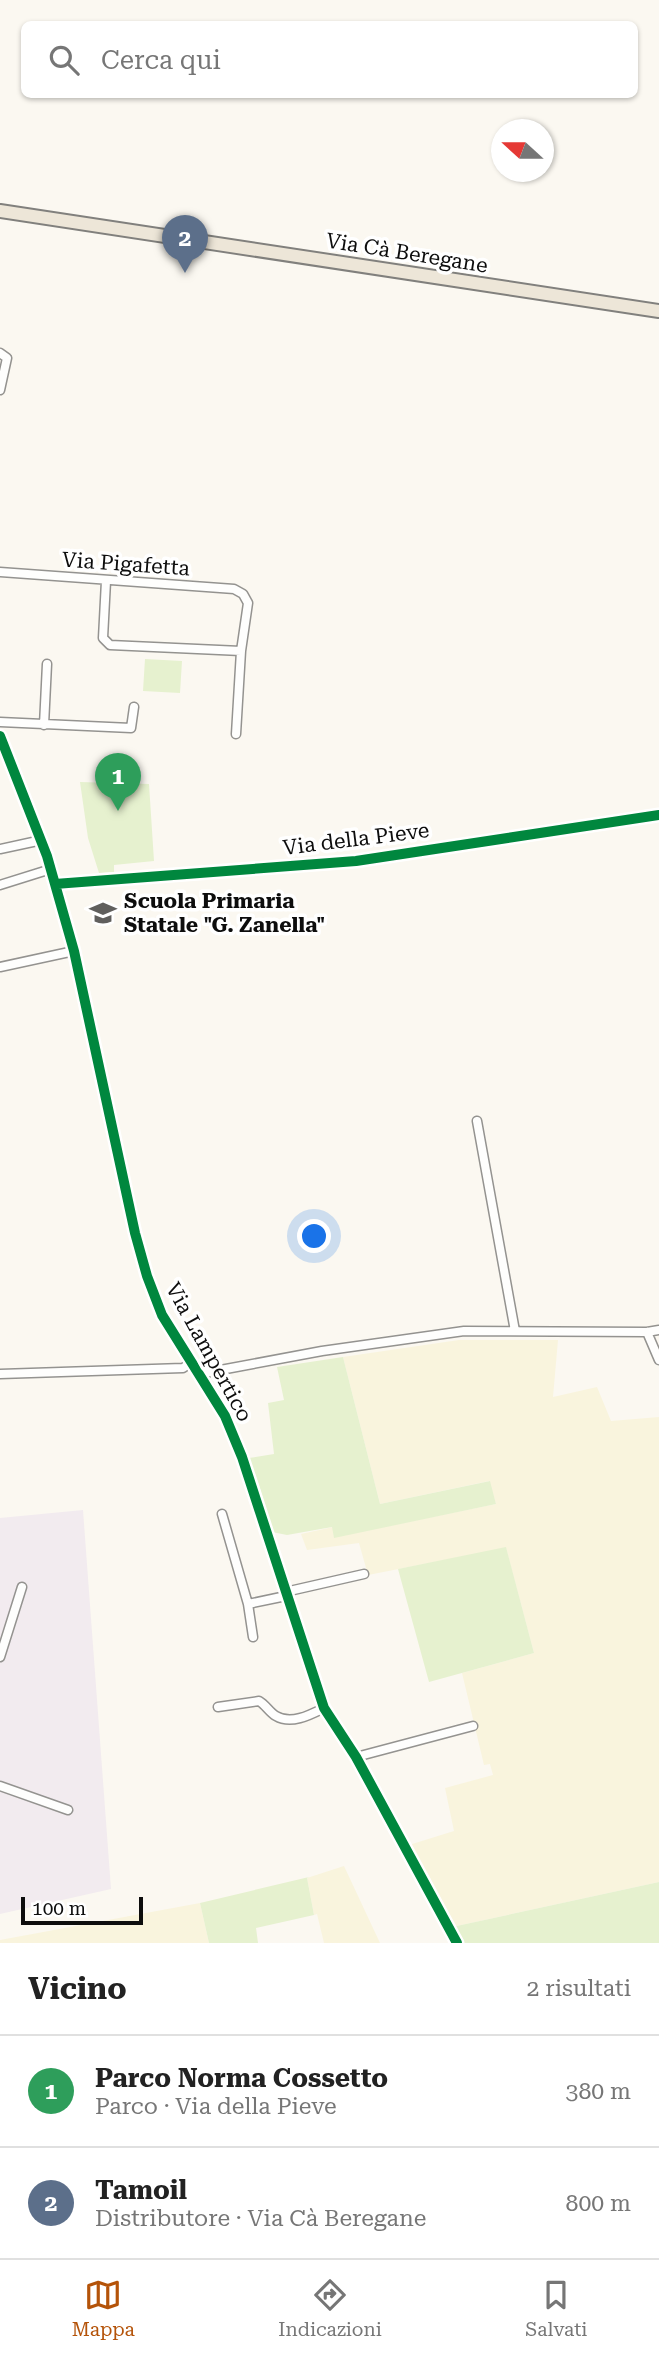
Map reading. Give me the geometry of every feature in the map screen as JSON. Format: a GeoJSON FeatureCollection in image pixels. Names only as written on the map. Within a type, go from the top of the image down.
{"type":"FeatureCollection","features":[{"type":"Feature","properties":{"kind":"main road","name":"Via Cà Beregane"},"geometry":{"type":"LineString","coordinates":[[0,211],[659,311]]}},
{"type":"Feature","properties":{"kind":"street"},"geometry":{"type":"LineString","coordinates":[[0,353],[7,358],[0,390]]}},
{"type":"Feature","properties":{"kind":"street","name":"Via Pigafetta"},"geometry":{"type":"LineString","coordinates":[[0,572],[234,590],[247,598],[242,651]]}},
{"type":"Feature","properties":{"kind":"street"},"geometry":{"type":"LineString","coordinates":[[106,580],[105,643],[242,651],[236,734]]}},
{"type":"Feature","properties":{"kind":"street"},"geometry":{"type":"LineString","coordinates":[[44,725],[47,664]]}},
{"type":"Feature","properties":{"kind":"street"},"geometry":{"type":"LineString","coordinates":[[0,722],[131,728],[134,707]]}},
{"type":"Feature","properties":{"kind":"street","name":"Via Lampertico"},"geometry":{"type":"LineString","coordinates":[[0,736],[51,869],[74,951],[135,1233],[147,1276],[162,1315],[225,1416],[242,1457],[324,1709],[356,1758],[457,1943]]}},
{"type":"Feature","properties":{"kind":"street","name":"Via della Pieve"},"geometry":{"type":"LineString","coordinates":[[55,884],[356,861],[659,815]]}},
{"type":"Feature","properties":{"kind":"street"},"geometry":{"type":"LineString","coordinates":[[0,849],[41,840]]}},
{"type":"Feature","properties":{"kind":"street"},"geometry":{"type":"LineString","coordinates":[[0,885],[51,869]]}},
{"type":"Feature","properties":{"kind":"street"},"geometry":{"type":"LineString","coordinates":[[0,967],[74,951]]}},
{"type":"Feature","properties":{"kind":"street"},"geometry":{"type":"LineString","coordinates":[[477,1121],[515,1331]]}},
{"type":"Feature","properties":{"kind":"street"},"geometry":{"type":"LineString","coordinates":[[199,1374],[322,1351],[464,1331],[647,1332],[659,1329]]}},
{"type":"Feature","properties":{"kind":"street"},"geometry":{"type":"LineString","coordinates":[[647,1332],[659,1360]]}},
{"type":"Feature","properties":{"kind":"street"},"geometry":{"type":"LineString","coordinates":[[0,1374],[183,1368],[192,1362]]}},
{"type":"Feature","properties":{"kind":"street"},"geometry":{"type":"LineString","coordinates":[[222,1514],[248,1604],[253,1637]]}},
{"type":"Feature","properties":{"kind":"street"},"geometry":{"type":"LineString","coordinates":[[248,1604],[364,1574]]}},
{"type":"Feature","properties":{"kind":"street"},"geometry":{"type":"LineString","coordinates":[[0,1657],[22,1587]]}},
{"type":"Feature","properties":{"kind":"street"},"geometry":{"type":"LineString","coordinates":[[218,1707],[259,1701],[273,1715],[295,1719],[324,1709]]}},
{"type":"Feature","properties":{"kind":"street"},"geometry":{"type":"LineString","coordinates":[[356,1758],[473,1726]]}},
{"type":"Feature","properties":{"kind":"street"},"geometry":{"type":"LineString","coordinates":[[0,1786],[68,1810]]}},
{"type":"Feature","properties":{"kind":"shaded area"},"geometry":{"type":"Polygon","coordinates":[[[459,1340],[558,1340],[553,1397],[597,1387],[611,1421],[659,1417],[659,1882],[452,1927],[430,1878],[409,1845],[454,1831],[445,1788],[493,1775],[490,1764],[484,1765],[462,1673],[534,1653],[506,1548],[368,1575],[359,1543],[307,1550],[301,1534],[333,1527],[334,1537],[496,1504],[489,1481],[380,1504],[343,1357],[459,1340]]]}},
{"type":"Feature","properties":{"kind":"shaded area"},"geometry":{"type":"Polygon","coordinates":[[[83,1510],[111,1889],[0,1914],[0,1518],[83,1510]]]}},
{"type":"Feature","properties":{"kind":"shaded area"},"geometry":{"type":"Polygon","coordinates":[[[344,1866],[380,1943],[324,1943],[317,1914],[314,1915],[307,1878],[344,1866]]]}},
{"type":"Feature","properties":{"kind":"shaded area"},"geometry":{"type":"Polygon","coordinates":[[[200,1903],[209,1943],[0,1943],[0,1940],[200,1903]]]}},
{"type":"Feature","properties":{"kind":"green space"},"geometry":{"type":"Polygon","coordinates":[[[145,659],[182,661],[180,693],[143,691],[145,659]]]}},
{"type":"Feature","properties":{"kind":"green space"},"geometry":{"type":"Polygon","coordinates":[[[80,782],[149,784],[154,861],[114,865],[114,872],[99,873],[88,838],[80,782]]]}},
{"type":"Feature","properties":{"kind":"green space"},"geometry":{"type":"Polygon","coordinates":[[[343,1357],[380,1504],[490,1481],[496,1504],[334,1538],[332,1527],[287,1535],[272,1532],[249,1458],[274,1454],[268,1403],[284,1400],[277,1367],[343,1357]]]}},
{"type":"Feature","properties":{"kind":"green space"},"geometry":{"type":"Polygon","coordinates":[[[506,1547],[534,1653],[429,1682],[398,1569],[506,1547]]]}},
{"type":"Feature","properties":{"kind":"green space"},"geometry":{"type":"Polygon","coordinates":[[[309,1877],[307,1878],[314,1915],[256,1928],[258,1943],[209,1943],[200,1903],[309,1877]]]}},
{"type":"Feature","properties":{"kind":"green space"},"geometry":{"type":"Polygon","coordinates":[[[659,1882],[659,1943],[461,1943],[452,1927],[659,1882]]]}},
{"type":"Feature","properties":{"kind":"cycle path"},"geometry":{"type":"LineString","coordinates":[[0,736],[47,856],[74,951],[135,1233],[147,1276],[162,1315],[225,1416],[242,1457],[324,1708],[356,1757],[457,1943]]}},
{"type":"Feature","properties":{"kind":"cycle path"},"geometry":{"type":"LineString","coordinates":[[55,884],[356,861],[659,815]]}},
{"type":"Feature","properties":{"kind":"place","name":"Tamoil"},"geometry":{"type":"Point","coordinates":[185,273]}},
{"type":"Feature","properties":{"kind":"place","name":"Parco Norma Cossetto"},"geometry":{"type":"Point","coordinates":[118,811]}},
{"type":"Feature","properties":{"kind":"place","name":"Scuola Primaria Statale \"G. Zanella\""},"geometry":{"type":"Point","coordinates":[103,913]}}]}
